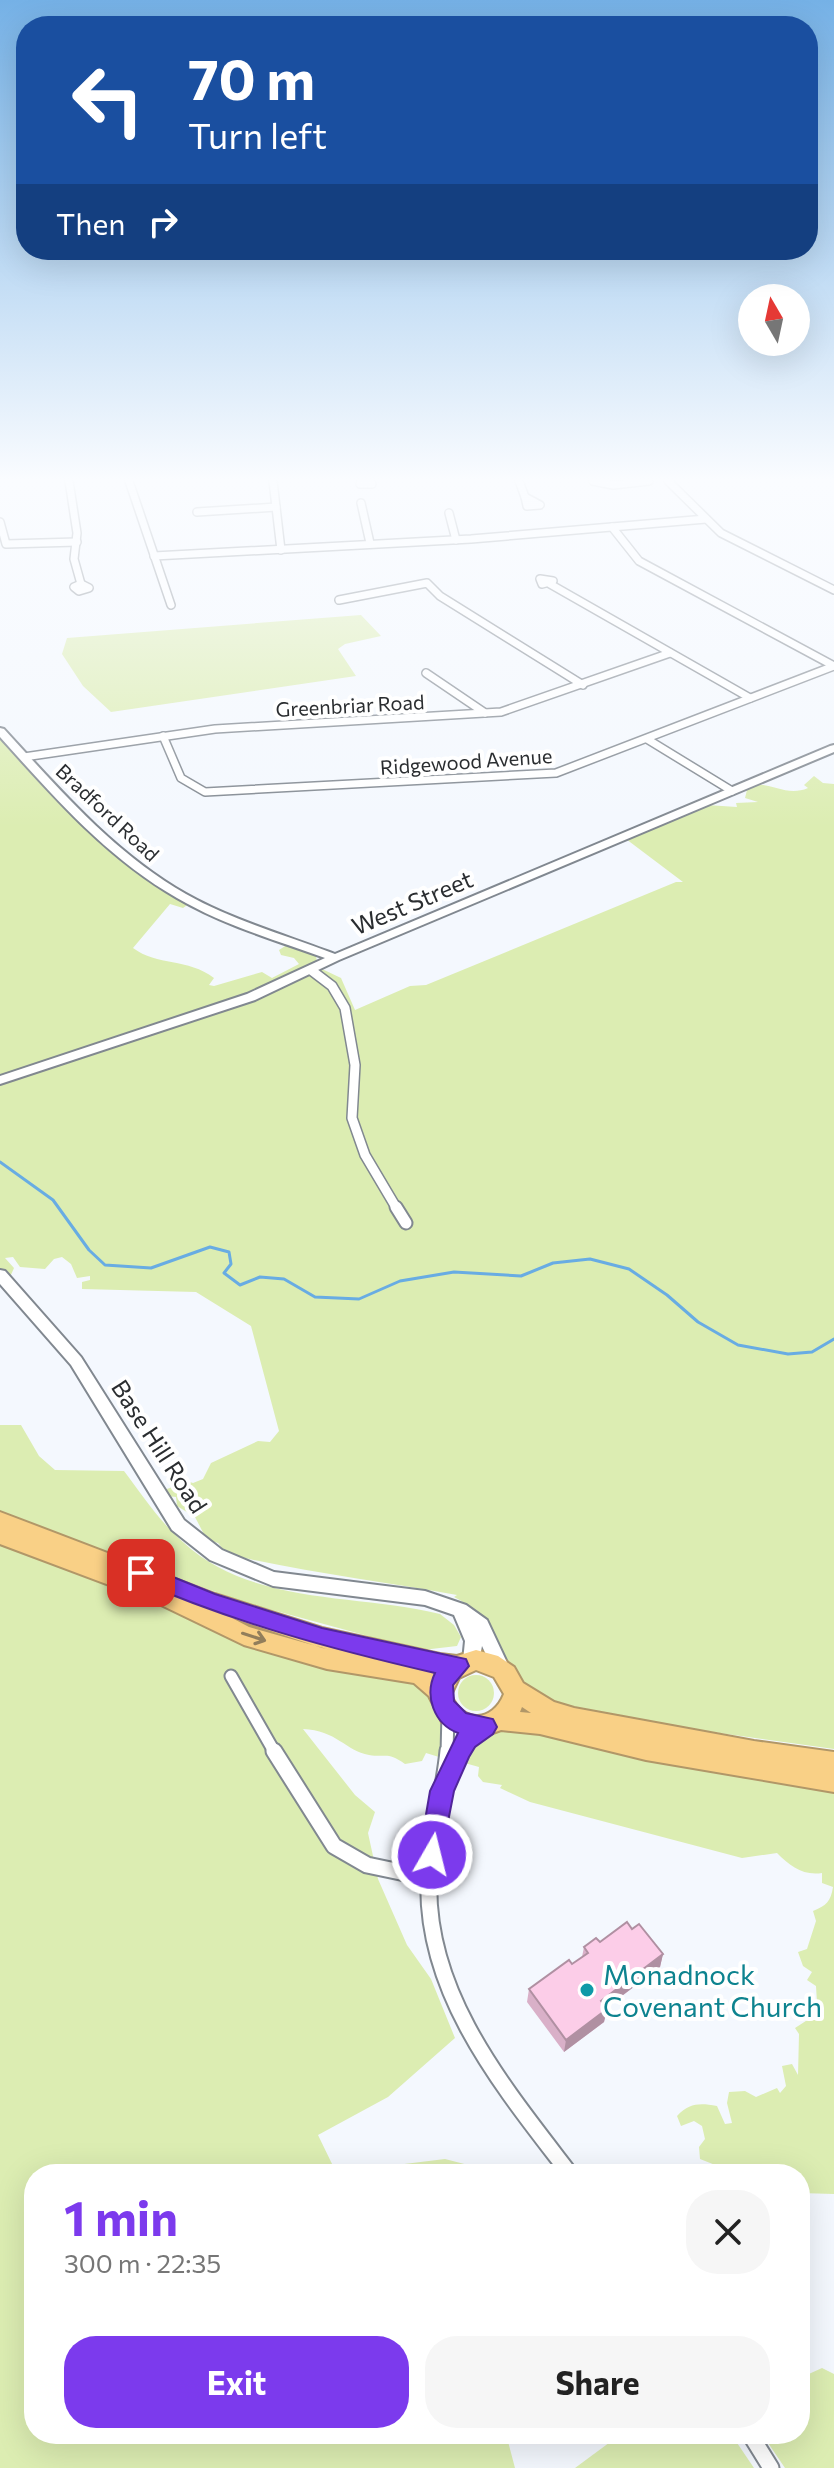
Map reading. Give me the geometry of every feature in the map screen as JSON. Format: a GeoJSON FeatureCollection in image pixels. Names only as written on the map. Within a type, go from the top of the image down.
{"type":"FeatureCollection","features":[{"type":"Feature","properties":{"kind":"highway"},"geometry":{"type":"LineString","coordinates":[[0,1521],[210,1602],[322,1638],[440,1664],[487,1662],[501,1669],[514,1690],[548,1711],[754,1752],[834,1763]]}},
{"type":"Feature","properties":{"kind":"highway"},"geometry":{"type":"LineString","coordinates":[[0,1535],[165,1596],[244,1635],[327,1659],[420,1674],[460,1723],[540,1724],[646,1749],[834,1781]]}},
{"type":"Feature","properties":{"kind":"highway"},"geometry":{"type":"LineString","coordinates":[[444,1702],[446,1675],[465,1663]]}},
{"type":"Feature","properties":{"kind":"highway"},"geometry":{"type":"LineString","coordinates":[[493,1724],[513,1705],[514,1690]]}},
{"type":"Feature","properties":{"kind":"street"},"geometry":{"type":"LineString","coordinates":[[168,596],[171,605]]}},
{"type":"Feature","properties":{"kind":"street"},"geometry":{"type":"LineString","coordinates":[[339,600],[359,596]]}},
{"type":"Feature","properties":{"kind":"street"},"geometry":{"type":"LineString","coordinates":[[440,596],[583,685]]}},
{"type":"Feature","properties":{"kind":"street"},"geometry":{"type":"LineString","coordinates":[[571,596],[750,698]]}},
{"type":"Feature","properties":{"kind":"street"},"geometry":{"type":"LineString","coordinates":[[704,596],[834,666]]}},
{"type":"Feature","properties":{"kind":"street","name":"Greenbriar Road"},"geometry":{"type":"LineString","coordinates":[[24,757],[235,727],[485,713],[522,707],[670,653]]}},
{"type":"Feature","properties":{"kind":"street","name":"Ridgewood Avenue"},"geometry":{"type":"LineString","coordinates":[[163,736],[184,784],[197,790],[215,792],[556,773],[834,666]]}},
{"type":"Feature","properties":{"kind":"street"},"geometry":{"type":"LineString","coordinates":[[426,673],[485,713]]}},
{"type":"Feature","properties":{"kind":"street","name":"Bradford Road"},"geometry":{"type":"LineString","coordinates":[[0,731],[82,818],[144,872],[184,897],[335,958]]}},
{"type":"Feature","properties":{"kind":"street"},"geometry":{"type":"LineString","coordinates":[[647,739],[732,791]]}},
{"type":"Feature","properties":{"kind":"street","name":"West Street"},"geometry":{"type":"LineString","coordinates":[[0,1080],[223,1007],[834,748]]}},
{"type":"Feature","properties":{"kind":"street"},"geometry":{"type":"LineString","coordinates":[[311,970],[332,986],[345,1008],[355,1065],[352,1118],[365,1155],[406,1223]]}},
{"type":"Feature","properties":{"kind":"street","name":"Base Hill Road"},"geometry":{"type":"LineString","coordinates":[[0,1275],[76,1361],[178,1525],[216,1555],[273,1579],[425,1598],[460,1610],[481,1625],[501,1669]]}},
{"type":"Feature","properties":{"kind":"street"},"geometry":{"type":"LineString","coordinates":[[460,1610],[474,1641],[465,1663]]}},
{"type":"Feature","properties":{"kind":"street"},"geometry":{"type":"LineString","coordinates":[[231,1676],[251,1714],[334,1846],[367,1865],[429,1878]]}},
{"type":"Feature","properties":{"kind":"street"},"geometry":{"type":"LineString","coordinates":[[444,1702],[442,1791],[428,1900],[447,1982],[486,2062],[562,2164]]}},
{"type":"Feature","properties":{"kind":"street"},"geometry":{"type":"LineString","coordinates":[[442,1791],[467,1739],[493,1724]]}},
{"type":"Feature","properties":{"kind":"street"},"geometry":{"type":"LineString","coordinates":[[756,2444],[771,2468]]}},
{"type":"Feature","properties":{"kind":"green space"},"geometry":{"type":"Polygon","coordinates":[[[361,615],[381,636],[345,644],[338,649],[356,676],[111,712],[83,686],[62,654],[67,638],[361,615]]]}},
{"type":"Feature","properties":{"kind":"green space"},"geometry":{"type":"Polygon","coordinates":[[[0,735],[76,818],[190,903],[183,908],[170,904],[133,948],[142,954],[194,967],[214,978],[209,985],[214,986],[262,972],[272,978],[299,964],[294,958],[281,955],[279,950],[290,943],[316,956],[317,962],[245,997],[0,1075],[0,735]]]}},
{"type":"Feature","properties":{"kind":"green space"},"geometry":{"type":"Polygon","coordinates":[[[814,776],[823,783],[834,784],[834,1749],[582,1711],[545,1701],[513,1678],[480,1617],[454,1597],[457,1595],[227,1554],[218,1543],[207,1540],[195,1517],[177,1506],[176,1497],[167,1496],[167,1489],[203,1479],[211,1463],[258,1441],[270,1442],[279,1431],[251,1326],[196,1292],[82,1289],[82,1282],[90,1280],[90,1276],[77,1278],[71,1264],[62,1257],[54,1259],[45,1269],[20,1267],[13,1257],[5,1258],[14,1268],[10,1277],[0,1268],[0,1085],[185,1024],[322,969],[341,978],[355,1010],[410,986],[426,985],[676,882],[683,882],[626,839],[707,805],[737,807],[736,803],[758,802],[745,798],[748,786],[755,784],[800,790],[808,788],[804,785],[814,776]]]}},
{"type":"Feature","properties":{"kind":"green space"},"geometry":{"type":"Polygon","coordinates":[[[0,1425],[21,1425],[39,1456],[55,1470],[124,1471],[159,1517],[183,1542],[210,1563],[272,1587],[440,1614],[454,1625],[461,1637],[457,1646],[414,1651],[387,1646],[368,1636],[247,1603],[0,1515],[0,1425]]]}},
{"type":"Feature","properties":{"kind":"green space"},"geometry":{"type":"Polygon","coordinates":[[[0,1541],[154,1598],[398,1675],[412,1682],[430,1698],[440,1717],[439,1757],[426,1753],[422,1761],[405,1764],[390,1756],[361,1753],[324,1733],[303,1729],[355,1795],[375,1812],[368,1833],[378,1879],[407,1945],[431,1979],[455,2038],[388,2097],[318,2135],[332,2164],[24,2164],[24,2444],[509,2444],[515,2468],[0,2468],[0,1541]]]}},
{"type":"Feature","properties":{"kind":"green space"},"geometry":{"type":"Polygon","coordinates":[[[476,1675],[489,1680],[494,1693],[489,1706],[476,1711],[463,1706],[458,1693],[463,1680],[476,1675]]]}},
{"type":"Feature","properties":{"kind":"green space"},"geometry":{"type":"Polygon","coordinates":[[[508,1726],[834,1791],[834,2194],[810,2193],[810,2164],[713,2164],[700,2159],[699,2147],[705,2139],[702,2126],[694,2121],[681,2126],[677,2116],[691,2106],[711,2105],[717,2106],[725,2124],[732,2123],[727,2103],[729,2092],[745,2091],[756,2097],[777,2088],[780,2093],[786,2086],[782,2066],[792,2064],[798,2075],[799,2034],[795,2028],[812,2017],[811,2009],[817,2003],[816,1986],[807,1980],[812,1972],[803,1966],[798,1952],[807,1949],[816,1921],[813,1911],[827,1902],[833,1887],[822,1883],[822,1873],[797,1869],[777,1853],[742,1858],[530,1802],[500,1788],[502,1785],[483,1782],[478,1776],[479,1767],[461,1762],[480,1735],[508,1726]]]}},
{"type":"Feature","properties":{"kind":"green space"},"geometry":{"type":"Polygon","coordinates":[[[445,2159],[464,2164],[404,2164],[445,2159]]]}},
{"type":"Feature","properties":{"kind":"green space"},"geometry":{"type":"Polygon","coordinates":[[[822,2368],[834,2374],[834,2468],[785,2468],[769,2444],[810,2444],[810,2373],[822,2368]]]}},
{"type":"Feature","properties":{"kind":"green space"},"geometry":{"type":"Polygon","coordinates":[[[607,2444],[738,2444],[754,2468],[575,2468],[607,2444]]]}},
{"type":"Feature","properties":{"kind":"building","name":"Monadnock Covenant Church"},"geometry":{"type":"Polygon","coordinates":[[[627,1922],[632,1929],[639,1924],[663,1954],[601,2001],[607,2009],[566,2040],[529,1989],[569,1960],[572,1964],[588,1953],[584,1947],[596,1938],[600,1942],[627,1922]]]}},
{"type":"Feature","properties":{"kind":"waterway"},"geometry":{"type":"LineString","coordinates":[[0,1162],[53,1200],[89,1250],[105,1265],[151,1268],[210,1247],[229,1252],[231,1264],[224,1273],[240,1285],[260,1277],[284,1279],[315,1297],[359,1299],[400,1281],[454,1272],[521,1276],[553,1263],[590,1259],[629,1269],[667,1295],[698,1322],[738,1345],[788,1354],[812,1352],[834,1339]]}},
{"type":"Feature","properties":{"kind":"place","name":"Monadnock Covenant Church"},"geometry":{"type":"Point","coordinates":[587,1990]}},
{"type":"Feature","properties":{"kind":"route"},"geometry":{"type":"LineString","coordinates":[[141,1573],[210,1602],[322,1638],[458,1666],[446,1675],[441,1685],[443,1705],[449,1715],[460,1723],[485,1727],[467,1739],[460,1749],[442,1791],[432,1855]]}}]}
